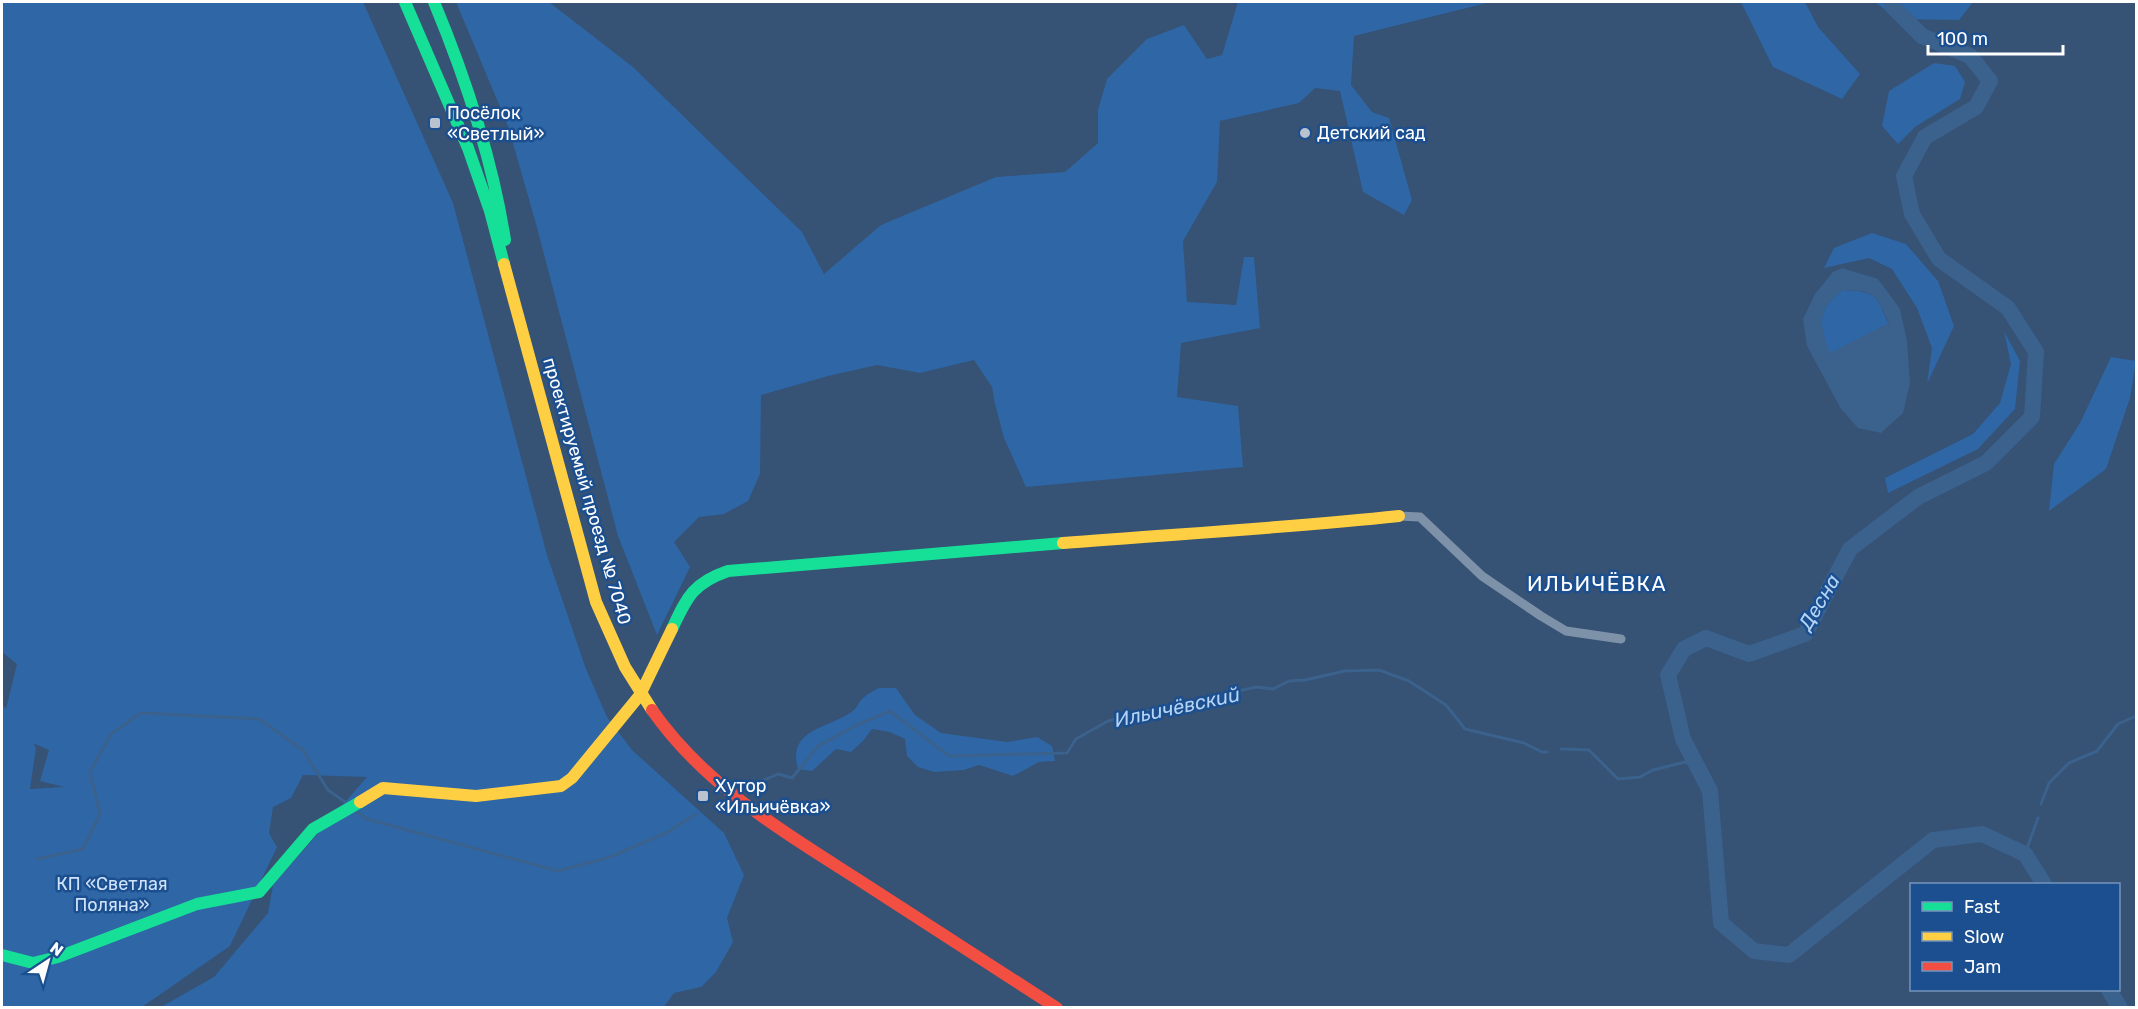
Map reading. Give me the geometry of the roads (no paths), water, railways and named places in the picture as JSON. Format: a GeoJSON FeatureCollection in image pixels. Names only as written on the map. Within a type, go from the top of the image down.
{"type":"FeatureCollection","features":[{"type":"Feature","properties":{"kind":"street","name":"проектируемый проезд № 7040"},"geometry":{"type":"LineString","coordinates":[[405,2],[468,148],[490,211],[596,602],[610,641],[648,708],[685,751],[719,785],[758,815],[1056,1008]]}},
{"type":"Feature","properties":{"kind":"street"},"geometry":{"type":"LineString","coordinates":[[434,2],[474,104],[497,186],[510,279]]}},
{"type":"Feature","properties":{"kind":"street"},"geometry":{"type":"LineString","coordinates":[[2,955],[33,963],[58,957],[197,904],[259,892],[313,829],[383,788],[476,796],[561,786],[572,778],[640,695],[687,598],[708,578],[728,571],[1399,516],[1420,517],[1482,576],[1558,626],[1566,630],[1621,639]]}},
{"type":"Feature","properties":{"kind":"waterway","name":"Десна"},"geometry":{"type":"LineString","coordinates":[[1892,2],[1893,7],[1922,36],[1970,56],[1990,81],[1976,107],[1925,137],[1904,176],[1912,214],[1939,259],[2008,308],[2036,352],[2032,417],[1986,463],[1918,497],[1850,549],[1805,634],[1749,654],[1706,638],[1684,649],[1668,675],[1683,739],[1710,791],[1721,923],[1754,951],[1789,955],[1933,840],[1982,834],[2025,854],[2043,883]]}},
{"type":"Feature","properties":{"kind":"waterway","name":"Ильичёвский"},"geometry":{"type":"LineString","coordinates":[[762,781],[778,774],[792,778],[818,746],[859,724],[890,711],[949,756],[1067,753],[1076,739],[1108,721],[1183,702],[1208,701],[1256,687],[1273,689],[1289,681],[1305,680],[1345,671],[1379,670],[1409,681],[1446,705],[1465,729],[1524,743],[1542,752],[1547,752]]}},
{"type":"Feature","properties":{"kind":"waterway"},"geometry":{"type":"LineString","coordinates":[[37,859],[83,849],[100,814],[90,772],[111,734],[141,713],[259,719],[303,750],[328,790],[345,802]]}},
{"type":"Feature","properties":{"kind":"waterway"},"geometry":{"type":"LineString","coordinates":[[2041,804],[2049,783],[2069,763],[2097,751],[2118,724],[2136,716]]}},
{"type":"Feature","properties":{"kind":"waterway"},"geometry":{"type":"LineString","coordinates":[[1561,749],[1589,750],[1618,779],[1640,777],[1653,770],[1685,762],[1697,767]]}},
{"type":"Feature","properties":{"kind":"waterway"},"geometry":{"type":"LineString","coordinates":[[357,812],[367,819],[558,871],[610,857],[668,832],[696,814]]}},
{"type":"Feature","properties":{"kind":"waterway"},"geometry":{"type":"LineString","coordinates":[[2025,854],[2038,818]]}},
{"type":"Feature","properties":{"kind":"waterway","name":"Десна"},"geometry":{"type":"LineString","coordinates":[[2110,991],[2120,1008]]}},
{"type":"Feature","properties":{"kind":"place","name":"Посёлок «Светлый»"},"geometry":{"type":"Point","coordinates":[435,123]}},
{"type":"Feature","properties":{"kind":"place","name":"Детский сад"},"geometry":{"type":"Point","coordinates":[1305,133]}},
{"type":"Feature","properties":{"kind":"place","name":"Хутор «Ильичёвка»"},"geometry":{"type":"Point","coordinates":[703,796]}},
{"type":"Feature","properties":{"kind":"district","name":"ИЛЬИЧЁВКА"},"geometry":{"type":"Point","coordinates":[1597,583]}},
{"type":"Feature","properties":{"kind":"park label","name":"КП «Светлая Поляна»"},"geometry":{"type":"Point","coordinates":[112,894]}}]}
